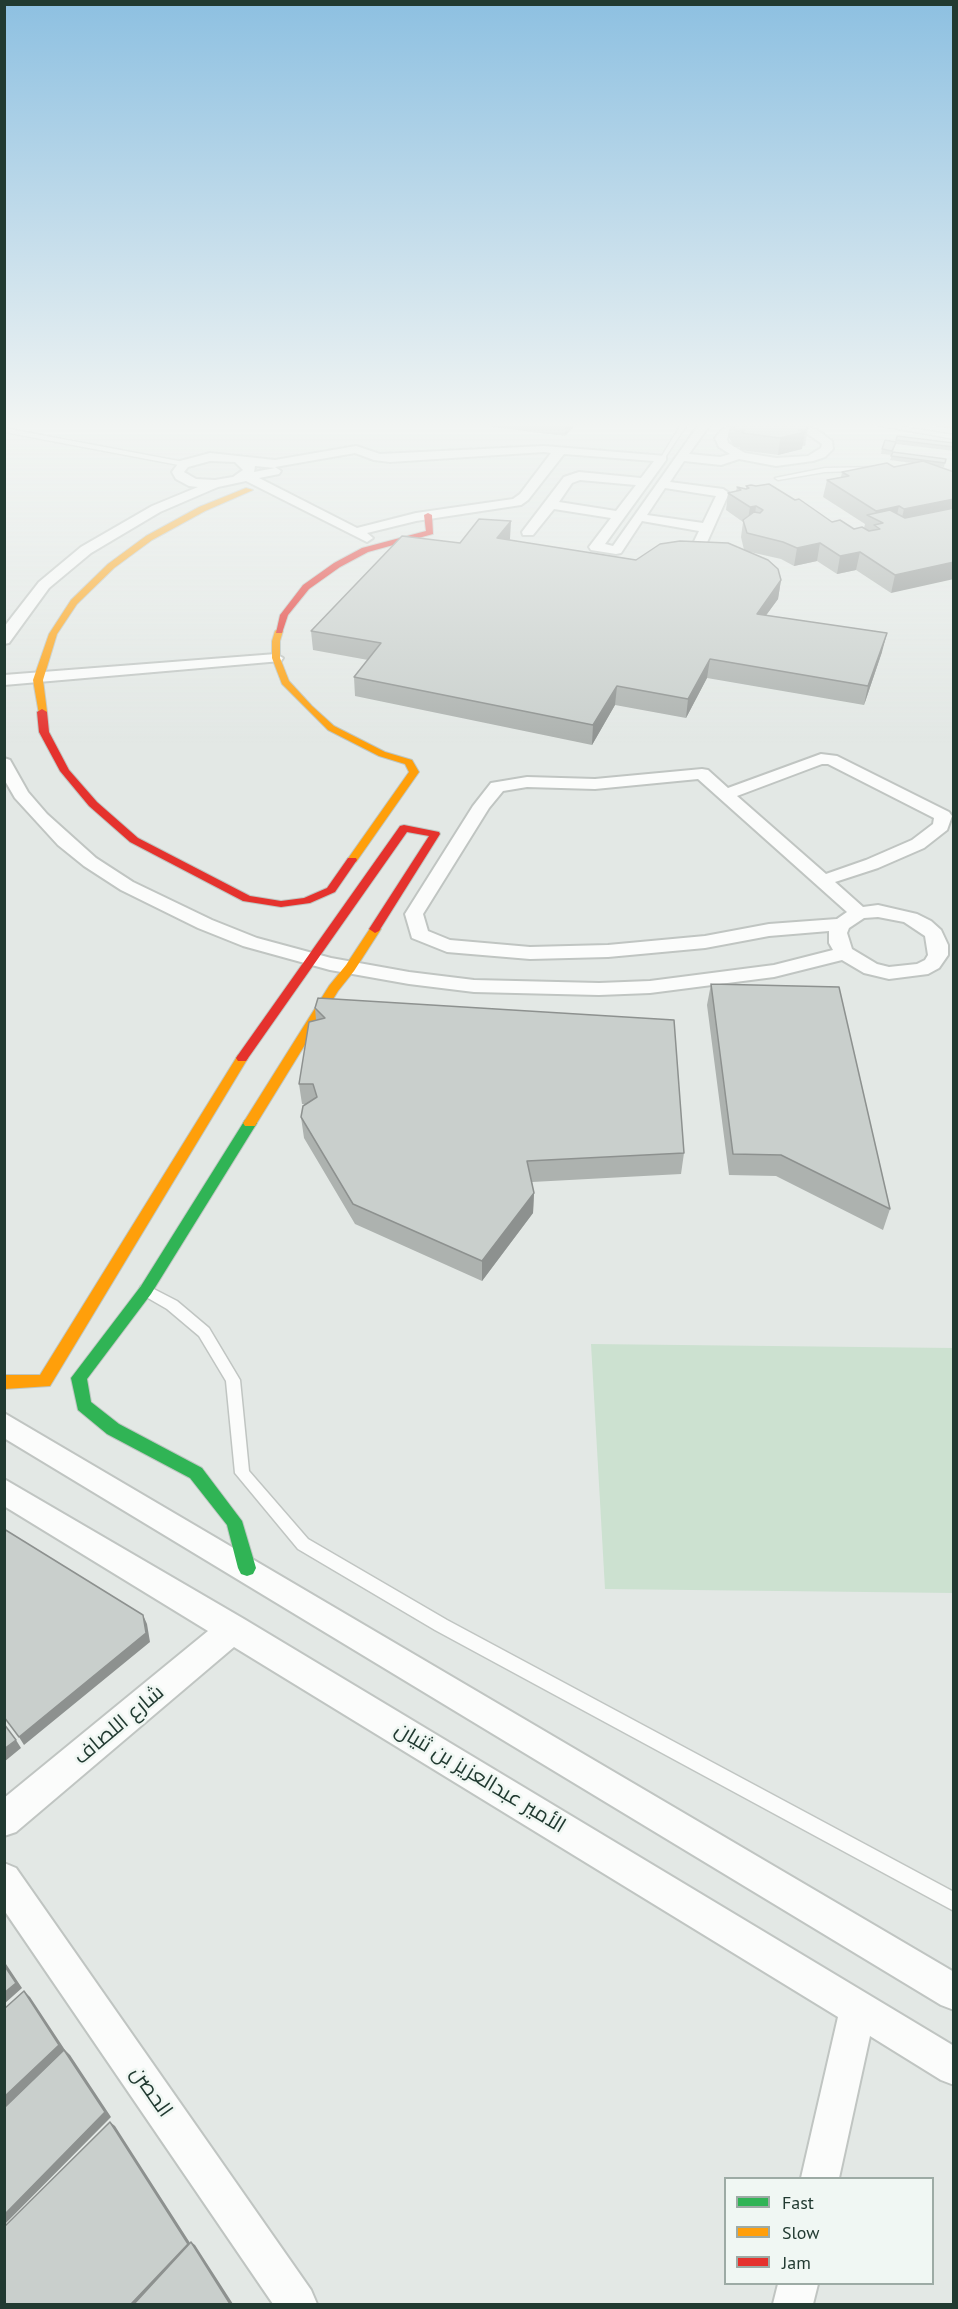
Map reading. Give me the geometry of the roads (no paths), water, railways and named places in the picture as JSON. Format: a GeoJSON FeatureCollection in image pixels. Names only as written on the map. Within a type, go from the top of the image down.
{"type":"FeatureCollection","features":[{"type":"Feature","properties":{"kind":"street"},"geometry":{"type":"LineString","coordinates":[[4,621],[29,602],[64,567],[117,531]]}},
{"type":"Feature","properties":{"kind":"street"},"geometry":{"type":"LineString","coordinates":[[162,531],[111,566],[74,602],[53,634],[40,672],[40,711],[44,732],[65,771],[93,804],[134,840],[192,873],[247,900],[281,904],[306,901],[331,890],[414,772],[409,762],[382,753],[331,728],[285,682],[276,654],[276,641],[284,615],[306,587],[337,565],[365,550],[430,531]]}},
{"type":"Feature","properties":{"kind":"street"},"geometry":{"type":"LineString","coordinates":[[330,531],[365,550]]}},
{"type":"Feature","properties":{"kind":"street"},"geometry":{"type":"LineString","coordinates":[[353,531],[382,545]]}},
{"type":"Feature","properties":{"kind":"street"},"geometry":{"type":"LineString","coordinates":[[356,532],[361,531]]}},
{"type":"Feature","properties":{"kind":"street"},"geometry":{"type":"LineString","coordinates":[[608,531],[596,547],[616,550],[629,531]]}},
{"type":"Feature","properties":{"kind":"street"},"geometry":{"type":"LineString","coordinates":[[693,558],[706,531]]}},
{"type":"Feature","properties":{"kind":"street"},"geometry":{"type":"LineString","coordinates":[[4,640],[29,602]]}},
{"type":"Feature","properties":{"kind":"street"},"geometry":{"type":"LineString","coordinates":[[4,680],[40,672],[276,654]]}},
{"type":"Feature","properties":{"kind":"street"},"geometry":{"type":"LineString","coordinates":[[4,667],[40,672]]}},
{"type":"Feature","properties":{"kind":"street"},"geometry":{"type":"LineString","coordinates":[[725,795],[804,764],[820,759],[831,759],[944,816],[940,826],[918,844],[872,864],[822,881]]}},
{"type":"Feature","properties":{"kind":"street"},"geometry":{"type":"LineString","coordinates":[[4,763],[21,794],[56,834],[90,862],[127,886],[205,924],[250,942],[350,968],[474,986],[599,989],[650,987],[774,971],[845,953]]}},
{"type":"Feature","properties":{"kind":"street"},"geometry":{"type":"LineString","coordinates":[[842,924],[769,930],[705,942],[530,953],[447,946],[419,934],[414,914],[482,806],[497,787],[527,782],[595,784],[702,774],[859,913]]}},
{"type":"Feature","properties":{"kind":"street"},"geometry":{"type":"LineString","coordinates":[[4,1382],[14,1384],[44,1381],[234,1069],[404,828],[435,834],[350,968],[333,989],[148,1285],[79,1378],[84,1405],[113,1429],[196,1473],[234,1521],[247,1568]]}},
{"type":"Feature","properties":{"kind":"street"},"geometry":{"type":"LineString","coordinates":[[878,911],[910,918],[924,925],[934,934],[938,945],[938,955],[932,964],[921,970],[889,973],[871,969],[845,953],[839,943],[837,933],[842,924],[859,913],[878,911]]}},
{"type":"Feature","properties":{"kind":"street"},"geometry":{"type":"LineString","coordinates":[[116,1262],[148,1285]]}},
{"type":"Feature","properties":{"kind":"street"},"geometry":{"type":"LineString","coordinates":[[4,1425],[954,1992]]}},
{"type":"Feature","properties":{"kind":"street","name":"الأمير عبدالعزيز بن ثنيان"},"geometry":{"type":"LineString","coordinates":[[4,1491],[954,2067]]}},
{"type":"Feature","properties":{"kind":"street","name":"شارع اللصاف"},"geometry":{"type":"LineString","coordinates":[[4,1820],[233,1629]]}},
{"type":"Feature","properties":{"kind":"street","name":"الحصن"},"geometry":{"type":"LineString","coordinates":[[4,1880],[297,2304]]}},
{"type":"Feature","properties":{"kind":"street"},"geometry":{"type":"LineString","coordinates":[[820,2177],[858,2008]]}},
{"type":"Feature","properties":{"kind":"street"},"geometry":{"type":"LineString","coordinates":[[793,2304],[798,2285]]}},
{"type":"Feature","properties":{"kind":"lane"},"geometry":{"type":"LineString","coordinates":[[148,1285],[204,1332],[233,1380],[242,1473],[303,1544],[441,1625],[954,1902]]}}]}
